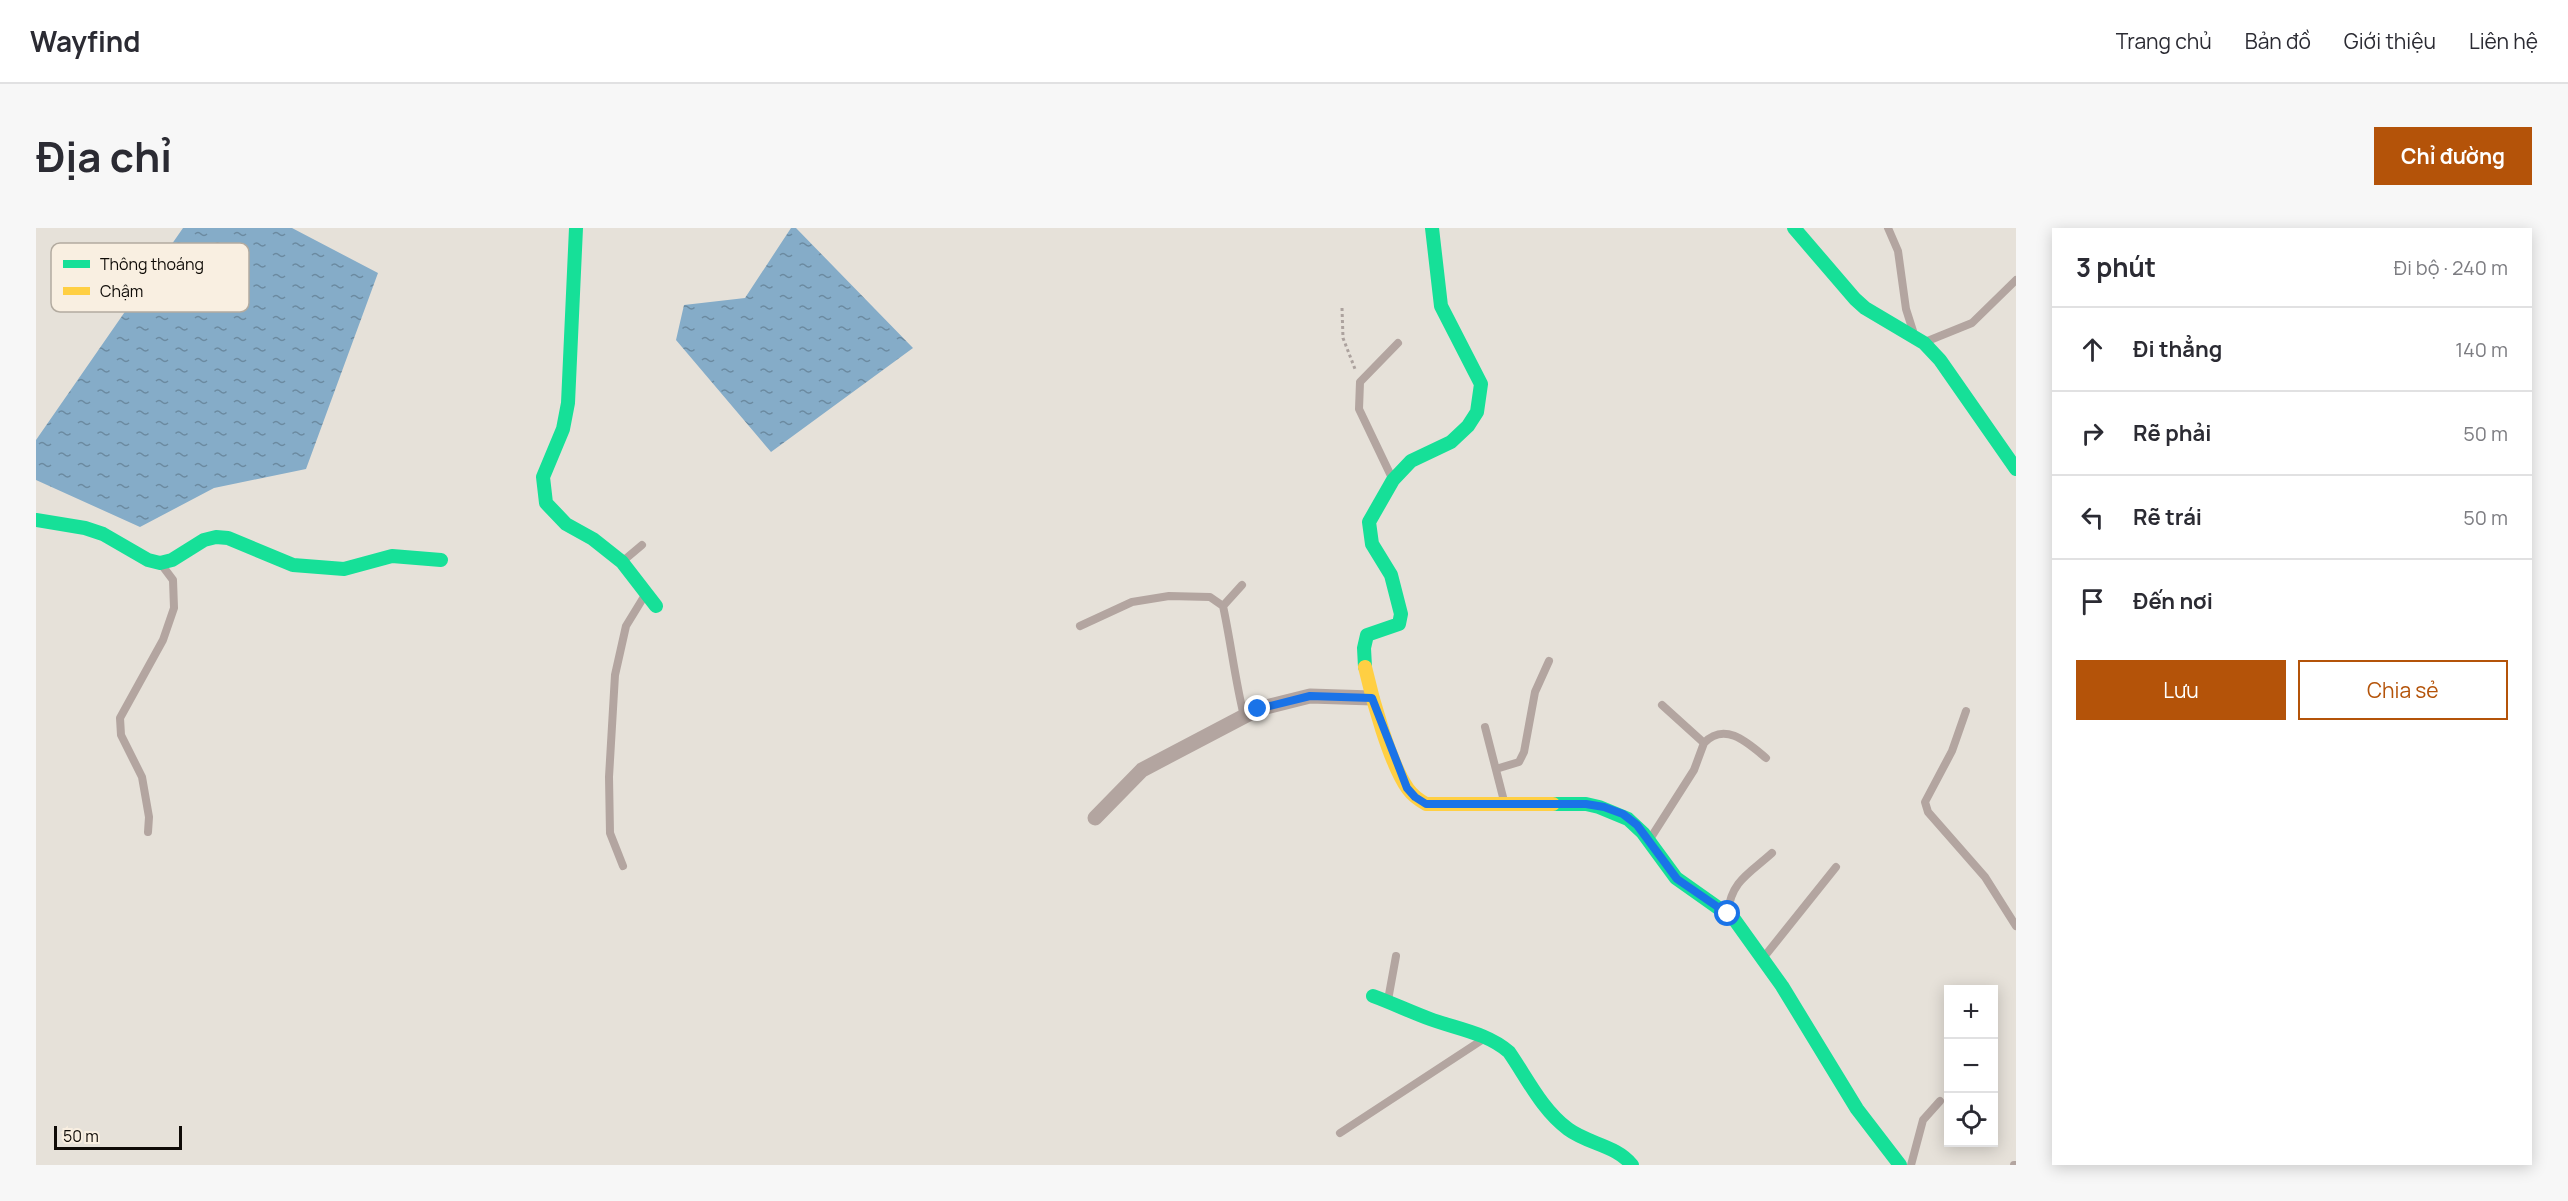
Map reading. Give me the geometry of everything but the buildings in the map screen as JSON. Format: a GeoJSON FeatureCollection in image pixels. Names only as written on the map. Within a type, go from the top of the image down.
{"type":"FeatureCollection","features":[{"type":"Feature","properties":{"kind":"street"},"geometry":{"type":"LineString","coordinates":[[576,228],[568,403],[563,429],[543,477],[546,503],[566,524],[593,539],[621,562],[656,606]]}},
{"type":"Feature","properties":{"kind":"street"},"geometry":{"type":"LineString","coordinates":[[1432,228],[1441,306],[1481,384],[1477,412],[1467,426],[1451,442],[1411,461],[1393,480],[1369,522],[1372,544],[1391,575],[1401,614],[1399,624],[1367,636],[1363,643],[1364,665],[1372,698],[1401,775],[1415,797],[1426,804],[1437,806],[1586,804],[1604,807],[1623,814],[1637,825],[1677,879],[1728,914],[1763,958],[1876,1137],[1900,1165]]}},
{"type":"Feature","properties":{"kind":"street"},"geometry":{"type":"LineString","coordinates":[[1794,228],[1855,300],[1920,340],[1940,360],[2016,469]]}},
{"type":"Feature","properties":{"kind":"street"},"geometry":{"type":"LineString","coordinates":[[36,520],[85,528],[103,534],[148,560],[160,563],[172,560],[204,540],[216,537],[244,544],[293,566],[344,569],[392,556],[441,560]]}},
{"type":"Feature","properties":{"kind":"street"},"geometry":{"type":"LineString","coordinates":[[1095,818],[1142,770],[1258,709],[1310,696],[1372,698]]}},
{"type":"Feature","properties":{"kind":"street"},"geometry":{"type":"LineString","coordinates":[[1373,996],[1438,1023],[1488,1036],[1509,1052],[1560,1123],[1575,1134],[1624,1156],[1632,1165]]}},
{"type":"Feature","properties":{"kind":"lane"},"geometry":{"type":"LineString","coordinates":[[1888,228],[1898,251],[1906,309],[1920,340],[1972,323],[2016,280]]}},
{"type":"Feature","properties":{"kind":"lane"},"geometry":{"type":"LineString","coordinates":[[1393,480],[1359,409],[1360,382],[1398,343]]}},
{"type":"Feature","properties":{"kind":"lane"},"geometry":{"type":"LineString","coordinates":[[621,562],[642,544]]}},
{"type":"Feature","properties":{"kind":"lane"},"geometry":{"type":"LineString","coordinates":[[148,832],[149,817],[142,777],[121,735],[120,718],[164,640],[174,608],[173,580],[160,563]]}},
{"type":"Feature","properties":{"kind":"lane"},"geometry":{"type":"LineString","coordinates":[[1222,606],[1242,585]]}},
{"type":"Feature","properties":{"kind":"lane"},"geometry":{"type":"LineString","coordinates":[[623,866],[610,833],[609,777],[615,675],[626,626],[646,593]]}},
{"type":"Feature","properties":{"kind":"lane"},"geometry":{"type":"LineString","coordinates":[[1080,626],[1132,602],[1169,596],[1210,597],[1222,606],[1244,716]]}},
{"type":"Feature","properties":{"kind":"lane"},"geometry":{"type":"LineString","coordinates":[[1496,769],[1519,762],[1524,752],[1535,692],[1549,661]]}},
{"type":"Feature","properties":{"kind":"lane"},"geometry":{"type":"LineString","coordinates":[[1662,705],[1704,743]]}},
{"type":"Feature","properties":{"kind":"lane"},"geometry":{"type":"LineString","coordinates":[[1966,711],[1952,751],[1925,802],[1928,812],[1985,878],[2016,926]]}},
{"type":"Feature","properties":{"kind":"lane"},"geometry":{"type":"LineString","coordinates":[[1485,728],[1505,805]]}},
{"type":"Feature","properties":{"kind":"lane"},"geometry":{"type":"LineString","coordinates":[[1649,840],[1694,770],[1704,743],[1712,735],[1726,733],[1744,740],[1766,758]]}},
{"type":"Feature","properties":{"kind":"lane"},"geometry":{"type":"LineString","coordinates":[[1728,914],[1730,895],[1738,883],[1772,853]]}},
{"type":"Feature","properties":{"kind":"lane"},"geometry":{"type":"LineString","coordinates":[[1763,958],[1836,867]]}},
{"type":"Feature","properties":{"kind":"lane"},"geometry":{"type":"LineString","coordinates":[[1387,1001],[1396,956]]}},
{"type":"Feature","properties":{"kind":"lane"},"geometry":{"type":"LineString","coordinates":[[1340,1133],[1488,1036]]}},
{"type":"Feature","properties":{"kind":"lane"},"geometry":{"type":"LineString","coordinates":[[1911,1165],[1923,1120],[1940,1101]]}},
{"type":"Feature","properties":{"kind":"path"},"geometry":{"type":"LineString","coordinates":[[1342,308],[1343,338],[1360,382]]}},
{"type":"Feature","properties":{"kind":"water"},"geometry":{"type":"Polygon","coordinates":[[[183,228],[292,228],[378,273],[306,469],[214,488],[140,527],[36,480],[36,440],[125,312],[249,312],[249,243],[173,243],[183,228]]]}},
{"type":"Feature","properties":{"kind":"water"},"geometry":{"type":"Polygon","coordinates":[[[791,228],[796,228],[913,348],[771,452],[676,340],[684,305],[745,298],[791,228]]]}},
{"type":"Feature","properties":{"kind":"traffic: fast"},"geometry":{"type":"LineString","coordinates":[[576,228],[568,403],[563,429],[543,477],[546,503],[566,524],[593,539],[622,562],[656,606]]}},
{"type":"Feature","properties":{"kind":"traffic: fast"},"geometry":{"type":"LineString","coordinates":[[1365,667],[1364,648],[1367,635],[1399,624],[1401,614],[1391,575],[1372,544],[1369,522],[1393,480],[1411,461],[1451,442],[1468,426],[1477,412],[1481,384],[1441,306],[1432,228]]}},
{"type":"Feature","properties":{"kind":"traffic: fast"},"geometry":{"type":"LineString","coordinates":[[1794,228],[1855,299],[1865,308],[1924,343],[1940,360],[2016,469]]}},
{"type":"Feature","properties":{"kind":"traffic: fast"},"geometry":{"type":"LineString","coordinates":[[36,520],[85,528],[103,534],[148,560],[160,563],[172,560],[204,540],[216,537],[228,538],[293,565],[344,569],[392,556],[441,560]]}},
{"type":"Feature","properties":{"kind":"traffic: fast"},"geometry":{"type":"LineString","coordinates":[[1553,804],[1586,804],[1628,819],[1643,833],[1676,878],[1734,919],[1782,986],[1857,1109],[1900,1165]]}},
{"type":"Feature","properties":{"kind":"traffic: fast"},"geometry":{"type":"LineString","coordinates":[[1373,996],[1491,1040],[1509,1052],[1550,1113],[1568,1129],[1618,1153],[1632,1165]]}},
{"type":"Feature","properties":{"kind":"traffic: slow"},"geometry":{"type":"LineString","coordinates":[[1365,667],[1388,748],[1401,778],[1412,794],[1426,804],[1553,804]]}},
{"type":"Feature","properties":{"kind":"route"},"geometry":{"type":"LineString","coordinates":[[1258,709],[1310,696],[1372,698],[1407,788],[1426,804],[1437,806],[1586,804],[1604,807],[1623,814],[1637,825],[1668,870],[1677,879],[1728,914]]}}]}
